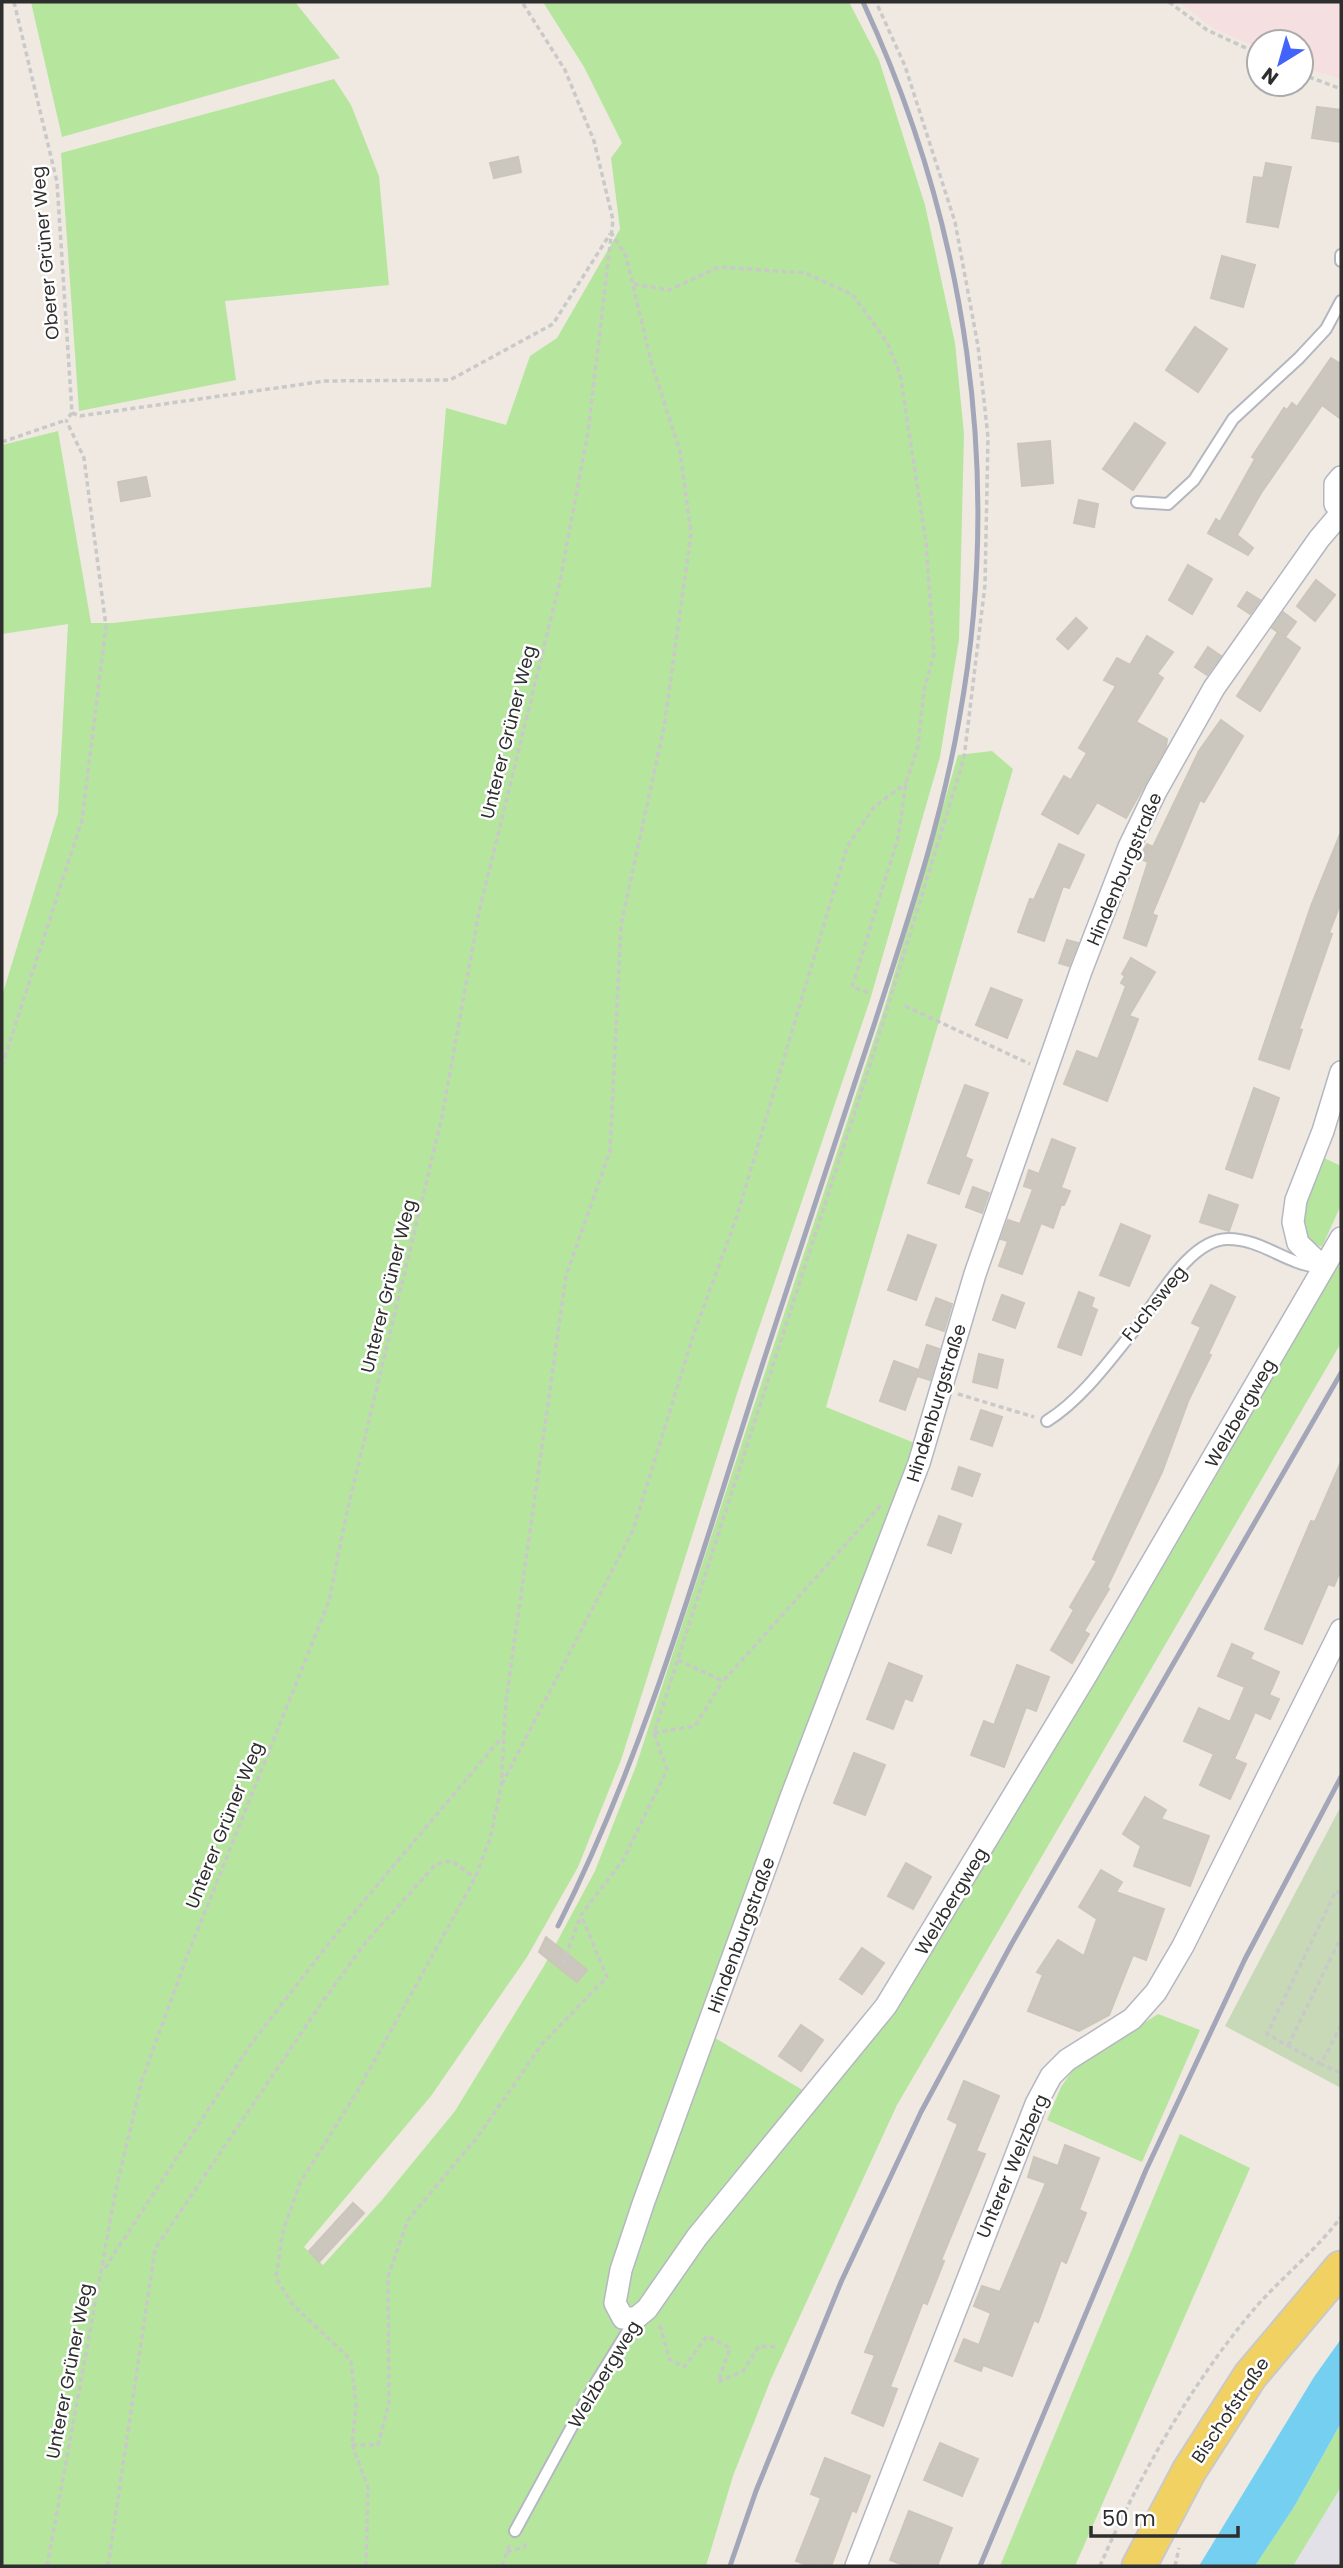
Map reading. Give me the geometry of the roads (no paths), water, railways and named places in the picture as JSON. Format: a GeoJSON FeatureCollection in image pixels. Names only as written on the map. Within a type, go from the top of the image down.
{"type":"FeatureCollection","features":[{"type":"Feature","properties":{"kind":"main road","name":"Bischofstraße"},"geometry":{"type":"LineString","coordinates":[[1140,2566],[1189,2471],[1250,2376],[1341,2268]]}},
{"type":"Feature","properties":{"kind":"street"},"geometry":{"type":"LineString","coordinates":[[1341,477],[1335,484],[1335,504],[1341,512]]}},
{"type":"Feature","properties":{"kind":"street","name":"Hindenburgstraße"},"geometry":{"type":"LineString","coordinates":[[636,2318],[623,2318],[615,2303],[621,2270],[791,1797],[881,1567],[942,1390],[975,1274],[1086,959],[1129,847],[1156,791],[1214,688],[1341,512]]}},
{"type":"Feature","properties":{"kind":"street"},"geometry":{"type":"LineString","coordinates":[[1323,1267],[1298,1243],[1293,1222],[1296,1200],[1324,1131],[1341,1072]]}},
{"type":"Feature","properties":{"kind":"street","name":"Welzbergweg"},"geometry":{"type":"LineString","coordinates":[[636,2318],[654,2299],[697,2237],[886,2007],[1189,1502],[1341,1238]]}},
{"type":"Feature","properties":{"kind":"street","name":"Unterer Welzberg"},"geometry":{"type":"LineString","coordinates":[[856,2566],[1036,2104],[1051,2076],[1067,2060],[1132,2019],[1156,1993],[1183,1946],[1341,1630]]}},
{"type":"Feature","properties":{"kind":"lane"},"geometry":{"type":"LineString","coordinates":[[1341,255],[1341,261]]}},
{"type":"Feature","properties":{"kind":"lane"},"geometry":{"type":"LineString","coordinates":[[1137,502],[1168,504],[1194,480],[1233,419],[1299,358],[1325,329],[1341,301]]}},
{"type":"Feature","properties":{"kind":"lane","name":"Fuchsweg"},"geometry":{"type":"LineString","coordinates":[[1047,1420],[1066,1409],[1136,1327],[1175,1273],[1202,1247],[1225,1239],[1257,1242],[1302,1265],[1323,1267]]}},
{"type":"Feature","properties":{"kind":"lane","name":"Welzbergweg"},"geometry":{"type":"LineString","coordinates":[[515,2531],[594,2386],[636,2318]]}},
{"type":"Feature","properties":{"kind":"water"},"geometry":{"type":"Polygon","coordinates":[[[1341,2339],[1341,2423],[1294,2507],[1255,2566],[1199,2566],[1314,2377],[1341,2339]]]}},
{"type":"Feature","properties":{"kind":"railway"},"geometry":{"type":"LineString","coordinates":[[558,1926],[623,1781],[677,1632],[911,910],[943,797],[959,720],[972,628],[978,536],[976,445],[967,354],[951,263],[928,174],[899,87],[863,2]]}},
{"type":"Feature","properties":{"kind":"railway"},"geometry":{"type":"LineString","coordinates":[[730,2566],[756,2491],[841,2282],[921,2112],[1011,1945],[1341,1373]]}},
{"type":"Feature","properties":{"kind":"railway"},"geometry":{"type":"LineString","coordinates":[[980,2566],[1146,2170],[1245,1959],[1341,1777]]}}]}
